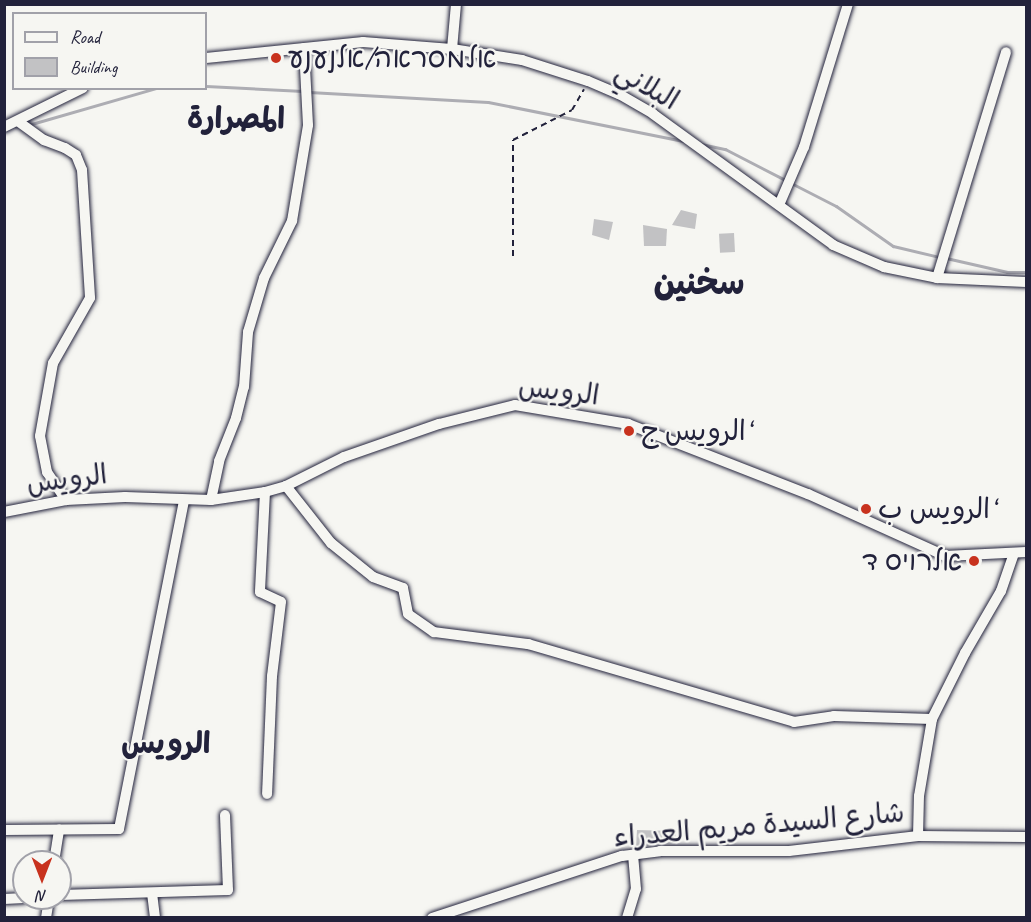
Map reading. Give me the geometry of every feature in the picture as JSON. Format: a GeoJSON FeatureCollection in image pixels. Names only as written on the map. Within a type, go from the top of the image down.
{"type":"FeatureCollection","features":[{"type":"Feature","properties":{"kind":"street"},"geometry":{"type":"LineString","coordinates":[[452,49],[456,4]]}},
{"type":"Feature","properties":{"kind":"street"},"geometry":{"type":"LineString","coordinates":[[779,205],[804,147],[848,4]]}},
{"type":"Feature","properties":{"kind":"street","name":"البلاني"},"geometry":{"type":"LineString","coordinates":[[207,58],[363,42],[452,49],[522,60],[588,81],[619,94],[653,114],[833,245],[884,267],[937,278],[1026,282]]}},
{"type":"Feature","properties":{"kind":"street"},"geometry":{"type":"LineString","coordinates":[[211,500],[219,461],[236,418],[244,387],[248,332],[264,278],[292,221],[308,125],[304,48]]}},
{"type":"Feature","properties":{"kind":"street"},"geometry":{"type":"LineString","coordinates":[[937,278],[1006,52]]}},
{"type":"Feature","properties":{"kind":"street"},"geometry":{"type":"LineString","coordinates":[[4,127],[19,122],[78,90]]}},
{"type":"Feature","properties":{"kind":"street"},"geometry":{"type":"LineString","coordinates":[[19,122],[44,140],[76,155],[82,170],[90,298],[52,363],[40,436],[47,472],[66,501]]}},
{"type":"Feature","properties":{"kind":"street","name":"الرويس"},"geometry":{"type":"LineString","coordinates":[[4,512],[66,501],[125,496],[211,500],[265,492],[286,486],[344,457],[440,424],[515,405],[628,424],[808,494],[945,556],[1026,552]]}},
{"type":"Feature","properties":{"kind":"street"},"geometry":{"type":"LineString","coordinates":[[286,486],[331,543],[373,577],[403,588],[408,614],[434,632],[528,644],[794,722],[834,716],[932,719]]}},
{"type":"Feature","properties":{"kind":"street"},"geometry":{"type":"LineString","coordinates":[[265,492],[260,592],[281,602],[272,676],[267,794]]}},
{"type":"Feature","properties":{"kind":"street"},"geometry":{"type":"LineString","coordinates":[[4,830],[119,829],[184,500]]}},
{"type":"Feature","properties":{"kind":"street"},"geometry":{"type":"LineString","coordinates":[[918,836],[919,796],[932,719],[1001,591],[1014,554]]}},
{"type":"Feature","properties":{"kind":"street"},"geometry":{"type":"LineString","coordinates":[[72,895],[228,890],[225,815]]}},
{"type":"Feature","properties":{"kind":"street"},"geometry":{"type":"LineString","coordinates":[[56,850],[59,829]]}},
{"type":"Feature","properties":{"kind":"street","name":"شارع السيدة مريم العدراء"},"geometry":{"type":"LineString","coordinates":[[432,918],[587,867],[633,855],[660,851],[789,851],[918,836],[1026,837]]}},
{"type":"Feature","properties":{"kind":"street"},"geometry":{"type":"LineString","coordinates":[[627,918],[634,902],[636,889],[633,855]]}},
{"type":"Feature","properties":{"kind":"street"},"geometry":{"type":"LineString","coordinates":[[152,893],[154,918]]}},
{"type":"Feature","properties":{"kind":"path"},"geometry":{"type":"LineString","coordinates":[[513,256],[513,140],[572,110],[588,81]]}},
{"type":"Feature","properties":{"kind":"building"},"geometry":{"type":"Polygon","coordinates":[[[681,210],[697,214],[695,229],[672,225],[681,210]]]}},
{"type":"Feature","properties":{"kind":"building"},"geometry":{"type":"Polygon","coordinates":[[[594,219],[613,222],[609,240],[592,235],[594,219]]]}},
{"type":"Feature","properties":{"kind":"building"},"geometry":{"type":"Polygon","coordinates":[[[643,225],[667,229],[666,246],[644,246],[643,225]]]}},
{"type":"Feature","properties":{"kind":"building"},"geometry":{"type":"Polygon","coordinates":[[[734,233],[735,252],[720,253],[719,234],[734,233]]]}},
{"type":"Feature","properties":{"kind":"building"},"geometry":{"type":"Polygon","coordinates":[[[637,830],[676,831],[675,843],[636,847],[637,830]]]}},
{"type":"Feature","properties":{"kind":"waterway"},"geometry":{"type":"LineString","coordinates":[[207,86],[303,91]]}},
{"type":"Feature","properties":{"kind":"waterway"},"geometry":{"type":"LineString","coordinates":[[28,125],[149,90]]}},
{"type":"Feature","properties":{"kind":"waterway"},"geometry":{"type":"LineString","coordinates":[[309,92],[488,102],[683,141]]}},
{"type":"Feature","properties":{"kind":"waterway"},"geometry":{"type":"LineString","coordinates":[[701,144],[725,149],[785,180]]}},
{"type":"Feature","properties":{"kind":"waterway"},"geometry":{"type":"LineString","coordinates":[[791,183],[836,206],[893,246],[939,257]]}},
{"type":"Feature","properties":{"kind":"waterway"},"geometry":{"type":"LineString","coordinates":[[946,258],[1007,272],[1026,272]]}},
{"type":"Feature","properties":{"kind":"place","name":"אלמסראה/אלנענע"},"geometry":{"type":"Point","coordinates":[276,58]}},
{"type":"Feature","properties":{"kind":"place","name":"الرويس ج‘"},"geometry":{"type":"Point","coordinates":[629,431]}},
{"type":"Feature","properties":{"kind":"place","name":"الرويس ب‘"},"geometry":{"type":"Point","coordinates":[866,509]}},
{"type":"Feature","properties":{"kind":"place","name":"אלרויס ד"},"geometry":{"type":"Point","coordinates":[974,561]}},
{"type":"Feature","properties":{"kind":"district","name":"المصرارة"},"geometry":{"type":"Point","coordinates":[236,118]}},
{"type":"Feature","properties":{"kind":"district","name":"سخنين"},"geometry":{"type":"Point","coordinates":[699,283]}},
{"type":"Feature","properties":{"kind":"district","name":"الرويس"},"geometry":{"type":"Point","coordinates":[166,743]}}]}
